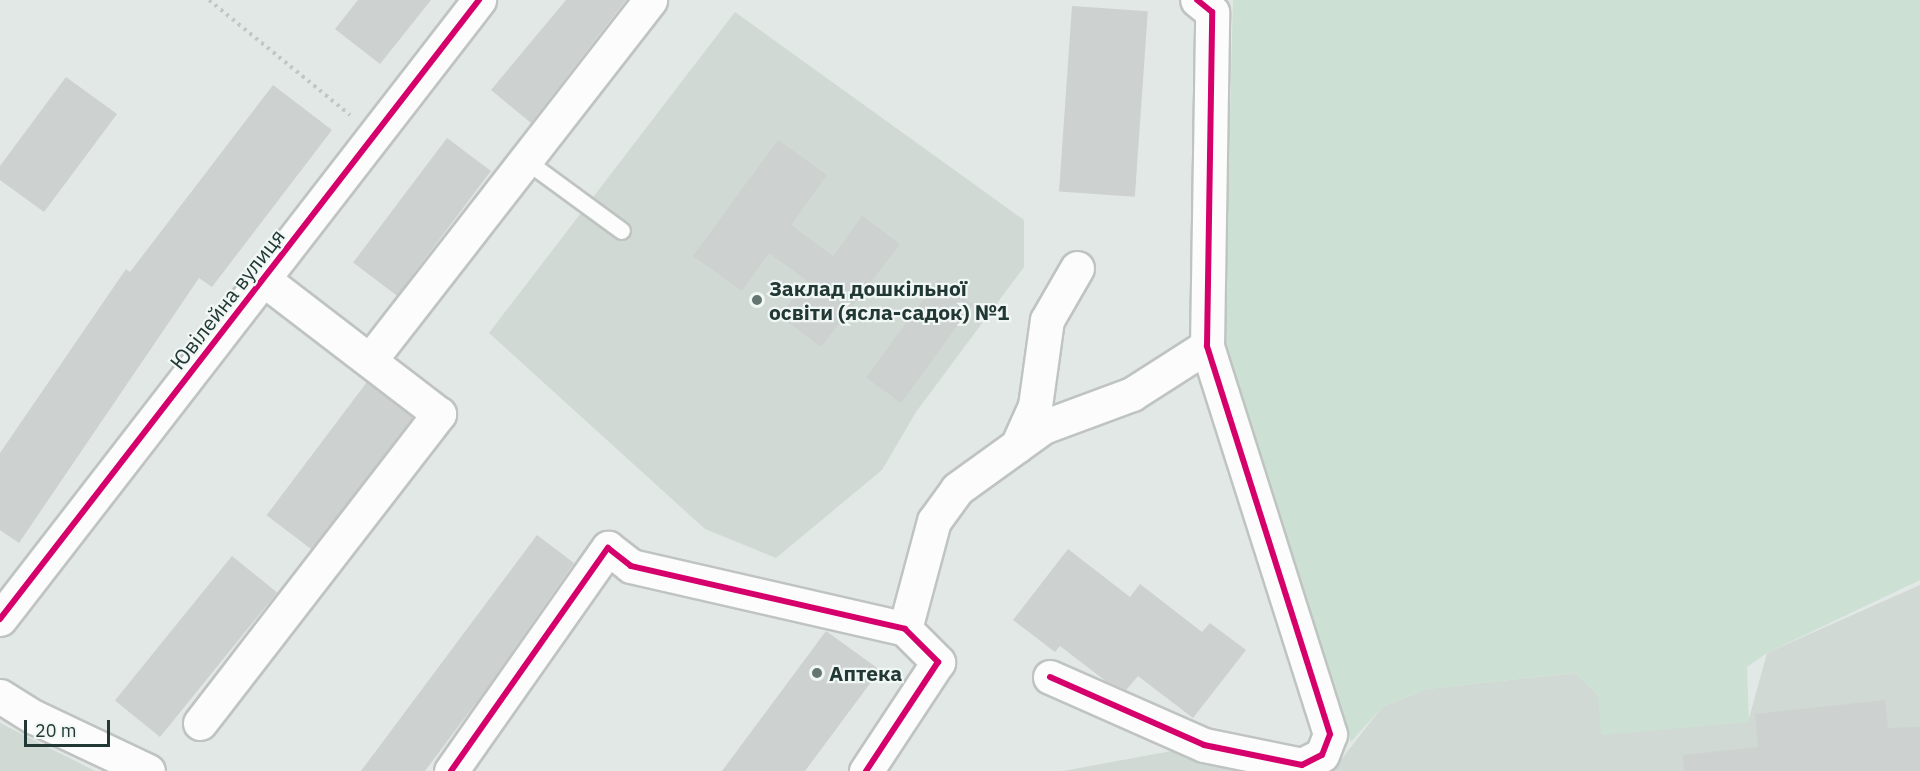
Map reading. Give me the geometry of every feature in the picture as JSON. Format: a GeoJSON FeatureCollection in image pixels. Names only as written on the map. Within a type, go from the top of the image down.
{"type":"FeatureCollection","features":[{"type":"Feature","properties":{"kind":"street","name":"Ювілейна вулиця"},"geometry":{"type":"LineString","coordinates":[[0,619],[479,0]]}},
{"type":"Feature","properties":{"kind":"street"},"geometry":{"type":"LineString","coordinates":[[370,360],[650,0]]}},
{"type":"Feature","properties":{"kind":"street"},"geometry":{"type":"LineString","coordinates":[[1050,677],[1204,745],[1302,765],[1322,755],[1330,734],[1207,346],[1212,12],[1197,0]]}},
{"type":"Feature","properties":{"kind":"street"},"geometry":{"type":"LineString","coordinates":[[1017,446],[1035,406],[1047,320],[1077,268]]}},
{"type":"Feature","properties":{"kind":"street"},"geometry":{"type":"LineString","coordinates":[[200,723],[439,414],[263,279]]}},
{"type":"Feature","properties":{"kind":"street"},"geometry":{"type":"LineString","coordinates":[[905,628],[934,521],[957,489],[1043,428],[1132,394],[1207,346]]}},
{"type":"Feature","properties":{"kind":"street"},"geometry":{"type":"LineString","coordinates":[[451,771],[608,548],[631,566],[905,628],[938,662],[866,771]]}},
{"type":"Feature","properties":{"kind":"street"},"geometry":{"type":"LineString","coordinates":[[0,696],[34,717],[148,771]]}},
{"type":"Feature","properties":{"kind":"lane"},"geometry":{"type":"LineString","coordinates":[[525,160],[622,231]]}},
{"type":"Feature","properties":{"kind":"path"},"geometry":{"type":"LineString","coordinates":[[209,0],[375,135]]}},
{"type":"Feature","properties":{"kind":"shaded area","name":"Заклад дошкільної освіти (ясла-садок) №1"},"geometry":{"type":"Polygon","coordinates":[[[735,12],[1024,220],[1024,267],[916,412],[882,470],[776,558],[705,529],[489,333],[735,12]]]}},
{"type":"Feature","properties":{"kind":"shaded area"},"geometry":{"type":"Polygon","coordinates":[[[1920,585],[1920,771],[1319,771],[1340,761],[1382,707],[1427,689],[1576,673],[1598,695],[1748,722],[1767,653],[1920,585]]]}},
{"type":"Feature","properties":{"kind":"shaded area"},"geometry":{"type":"Polygon","coordinates":[[[0,723],[95,771],[0,771],[0,723]]]}},
{"type":"Feature","properties":{"kind":"shaded area"},"geometry":{"type":"Polygon","coordinates":[[[1204,745],[1312,771],[1063,771],[1204,745]]]}},
{"type":"Feature","properties":{"kind":"green space"},"geometry":{"type":"Polygon","coordinates":[[[1233,0],[1920,0],[1920,580],[1767,653],[1747,667],[1749,722],[1601,735],[1598,695],[1575,673],[1427,689],[1382,707],[1351,742],[1224,353],[1233,0]]]}},
{"type":"Feature","properties":{"kind":"building"},"geometry":{"type":"Polygon","coordinates":[[[358,0],[431,0],[380,64],[335,29],[358,0]]]}},
{"type":"Feature","properties":{"kind":"building"},"geometry":{"type":"Polygon","coordinates":[[[566,0],[626,0],[531,123],[491,90],[566,0]]]}},
{"type":"Feature","properties":{"kind":"building"},"geometry":{"type":"Polygon","coordinates":[[[1072,6],[1148,11],[1135,197],[1059,192],[1072,6]]]}},
{"type":"Feature","properties":{"kind":"building"},"geometry":{"type":"Polygon","coordinates":[[[66,77],[117,114],[44,212],[0,180],[0,166],[66,77]]]}},
{"type":"Feature","properties":{"kind":"building"},"geometry":{"type":"Polygon","coordinates":[[[273,85],[332,130],[212,287],[199,278],[19,543],[0,530],[0,453],[126,269],[130,272],[273,85]]]}},
{"type":"Feature","properties":{"kind":"building"},"geometry":{"type":"Polygon","coordinates":[[[447,138],[491,171],[397,296],[353,263],[447,138]]]}},
{"type":"Feature","properties":{"kind":"building"},"geometry":{"type":"Polygon","coordinates":[[[778,140],[827,175],[791,225],[833,256],[862,216],[900,244],[821,347],[780,316],[806,280],[769,253],[742,291],[693,256],[778,140]]]}},
{"type":"Feature","properties":{"kind":"building"},"geometry":{"type":"Polygon","coordinates":[[[938,279],[973,304],[901,403],[866,378],[938,279]]]}},
{"type":"Feature","properties":{"kind":"building"},"geometry":{"type":"Polygon","coordinates":[[[367,382],[413,417],[313,550],[266,515],[367,382]]]}},
{"type":"Feature","properties":{"kind":"building"},"geometry":{"type":"Polygon","coordinates":[[[537,535],[574,563],[487,688],[425,771],[361,771],[537,535]]]}},
{"type":"Feature","properties":{"kind":"building"},"geometry":{"type":"Polygon","coordinates":[[[1068,549],[1130,597],[1140,584],[1202,632],[1210,623],[1246,650],[1193,718],[1138,676],[1126,690],[1107,682],[1060,646],[1055,652],[1013,620],[1068,549]]]}},
{"type":"Feature","properties":{"kind":"building"},"geometry":{"type":"Polygon","coordinates":[[[232,556],[277,593],[160,737],[115,701],[232,556]]]}},
{"type":"Feature","properties":{"kind":"building"},"geometry":{"type":"Polygon","coordinates":[[[826,631],[880,670],[805,771],[722,771],[826,631]]]}},
{"type":"Feature","properties":{"kind":"building"},"geometry":{"type":"Polygon","coordinates":[[[1885,700],[1888,728],[1920,727],[1920,771],[1684,771],[1683,755],[1758,747],[1755,714],[1885,700]]]}},
{"type":"Feature","properties":{"kind":"cycle path"},"geometry":{"type":"LineString","coordinates":[[0,619],[479,0]]}},
{"type":"Feature","properties":{"kind":"cycle path"},"geometry":{"type":"LineString","coordinates":[[1050,677],[1204,745],[1302,765],[1322,755],[1330,734],[1207,346],[1212,12],[1197,0]]}},
{"type":"Feature","properties":{"kind":"cycle path"},"geometry":{"type":"LineString","coordinates":[[451,771],[608,548],[631,566],[905,629],[938,662],[866,771]]}},
{"type":"Feature","properties":{"kind":"place","name":"Заклад дошкільної освіти (ясла-садок) №1"},"geometry":{"type":"Point","coordinates":[757,300]}},
{"type":"Feature","properties":{"kind":"place","name":"Аптека"},"geometry":{"type":"Point","coordinates":[817,673]}}]}
